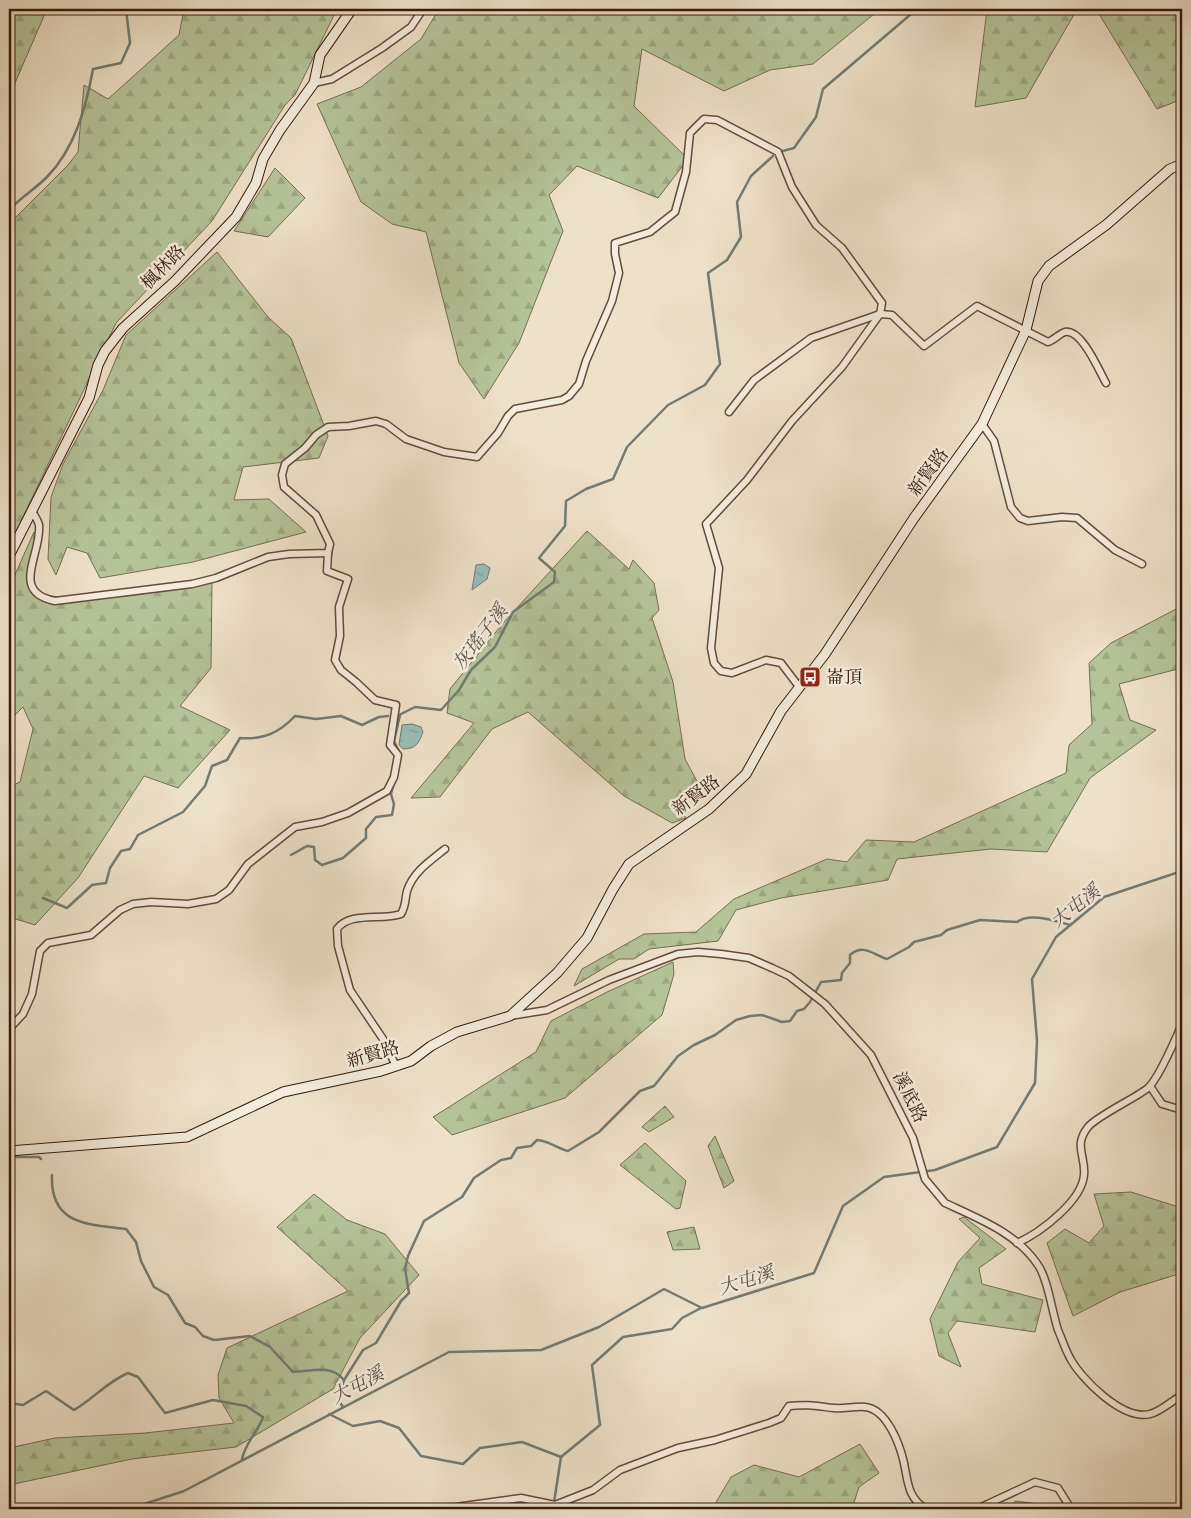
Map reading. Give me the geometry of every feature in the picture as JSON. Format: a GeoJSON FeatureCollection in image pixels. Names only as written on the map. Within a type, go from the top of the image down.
{"type":"FeatureCollection","features":[{"type":"Feature","properties":{"kind":"street","name":"楓林路"},"geometry":{"type":"LineString","coordinates":[[9,556],[89,398],[104,351],[124,328],[175,281],[236,217],[256,183],[262,159],[280,130],[314,83],[320,55],[352,9]]}},
{"type":"Feature","properties":{"kind":"street"},"geometry":{"type":"LineString","coordinates":[[314,83],[332,79],[382,48],[411,27],[423,9]]}},
{"type":"Feature","properties":{"kind":"street"},"geometry":{"type":"LineString","coordinates":[[9,1029],[23,1014],[32,994],[40,951],[48,943],[91,935],[120,910],[133,904],[188,904],[216,899],[229,890],[248,864],[294,827],[322,822],[348,813],[387,791],[394,777],[398,755],[390,745],[396,705],[375,700],[340,670],[335,660],[340,636],[339,607],[348,578],[327,571],[330,544],[316,515],[284,487],[282,475],[285,464],[305,448],[316,435],[328,427],[349,426],[376,421],[386,424],[406,439],[444,452],[477,457],[498,433],[508,416],[515,409],[562,400],[569,396],[579,384],[586,361],[612,301],[619,273],[615,243],[650,232],[675,212],[686,172],[690,133],[704,118],[717,120],[778,152],[792,187],[816,225],[842,248],[882,303],[880,314],[842,367],[792,421],[747,480],[706,524],[719,568],[711,648],[714,663],[721,671],[732,673],[766,660],[781,663],[800,688]]}},
{"type":"Feature","properties":{"kind":"street","name":"新賢路"},"geometry":{"type":"LineString","coordinates":[[9,1151],[187,1137],[283,1092],[381,1071],[411,1061],[431,1046],[457,1032],[510,1016],[558,973],[587,938],[612,889],[629,864],[709,809],[746,774],[780,711],[800,688],[867,593],[914,518],[982,424],[1026,330],[1038,282],[1049,266],[1106,225],[1170,168],[1182,164]]}},
{"type":"Feature","properties":{"kind":"street"},"geometry":{"type":"LineString","coordinates":[[729,412],[754,380],[811,338],[880,314],[892,315],[924,346],[977,306],[1048,342],[1064,332],[1075,334],[1082,340],[1106,384]]}},
{"type":"Feature","properties":{"kind":"street"},"geometry":{"type":"LineString","coordinates":[[982,424],[994,441],[1011,507],[1020,518],[1028,521],[1062,516],[1077,518],[1115,550],[1142,564]]}},
{"type":"Feature","properties":{"kind":"street"},"geometry":{"type":"LineString","coordinates":[[32,511],[39,523],[38,540],[29,580],[33,589],[39,595],[55,601],[192,584],[216,578],[268,557],[289,554],[328,553]]}},
{"type":"Feature","properties":{"kind":"street"},"geometry":{"type":"LineString","coordinates":[[396,1066],[383,1039],[350,990],[338,946],[337,929],[342,922],[350,920],[393,917],[401,914],[405,907],[407,891],[418,871],[445,849]]}},
{"type":"Feature","properties":{"kind":"street","name":"溪底路"},"geometry":{"type":"LineString","coordinates":[[510,1016],[547,1010],[610,980],[678,954],[698,952],[749,958],[789,976],[818,998],[872,1055],[913,1138],[925,1179],[945,1203],[984,1221],[1017,1243],[1040,1266],[1058,1329],[1070,1359],[1084,1378],[1120,1408],[1138,1414],[1150,1414],[1182,1395]]}},
{"type":"Feature","properties":{"kind":"street"},"geometry":{"type":"LineString","coordinates":[[1017,1243],[1027,1239],[1058,1217],[1072,1202],[1084,1175],[1080,1145],[1088,1127],[1150,1086],[1182,1024]]}},
{"type":"Feature","properties":{"kind":"street"},"geometry":{"type":"LineString","coordinates":[[1150,1086],[1162,1104],[1182,1110]]}},
{"type":"Feature","properties":{"kind":"street"},"geometry":{"type":"LineString","coordinates":[[416,1509],[456,1508],[521,1498],[555,1505],[592,1490],[620,1470],[678,1448],[715,1440],[769,1423],[781,1418],[789,1406],[810,1404],[835,1408],[866,1407],[877,1412],[896,1438],[909,1490],[916,1502],[926,1509]]}},
{"type":"Feature","properties":{"kind":"street"},"geometry":{"type":"LineString","coordinates":[[1182,1430],[1182,1437]]}},
{"type":"Feature","properties":{"kind":"street"},"geometry":{"type":"LineString","coordinates":[[977,1509],[1035,1482],[1058,1488],[1071,1509]]}},
{"type":"Feature","properties":{"kind":"green space"},"geometry":{"type":"Polygon","coordinates":[[[9,9],[47,9],[9,97],[9,9]]]}},
{"type":"Feature","properties":{"kind":"green space"},"geometry":{"type":"Polygon","coordinates":[[[184,9],[337,9],[295,95],[285,105],[212,221],[116,323],[9,546],[9,224],[68,165],[78,152],[84,85],[108,99],[179,35],[184,9]]]}},
{"type":"Feature","properties":{"kind":"green space"},"geometry":{"type":"Polygon","coordinates":[[[439,9],[880,9],[813,64],[770,70],[724,91],[642,49],[634,106],[688,159],[658,198],[577,166],[549,195],[563,231],[519,343],[484,399],[459,363],[426,232],[392,224],[361,202],[317,104],[361,87],[421,39],[439,9]]]}},
{"type":"Feature","properties":{"kind":"green space"},"geometry":{"type":"Polygon","coordinates":[[[987,9],[1075,9],[1076,11],[1026,98],[975,107],[987,9]]]}},
{"type":"Feature","properties":{"kind":"green space"},"geometry":{"type":"Polygon","coordinates":[[[1096,9],[1182,9],[1182,99],[1157,109],[1096,9]]]}},
{"type":"Feature","properties":{"kind":"green space"},"geometry":{"type":"Polygon","coordinates":[[[275,168],[305,198],[268,237],[234,231],[275,168]]]}},
{"type":"Feature","properties":{"kind":"green space"},"geometry":{"type":"Polygon","coordinates":[[[217,252],[268,317],[291,338],[328,436],[319,458],[243,467],[234,500],[269,499],[306,532],[193,562],[100,578],[87,553],[67,547],[56,575],[48,559],[51,497],[63,464],[103,390],[126,335],[217,252]]]}},
{"type":"Feature","properties":{"kind":"green space"},"geometry":{"type":"Polygon","coordinates":[[[587,531],[629,569],[633,560],[654,583],[659,610],[652,618],[673,682],[685,759],[698,783],[674,800],[686,818],[672,823],[624,796],[528,712],[492,729],[440,797],[411,798],[474,723],[447,713],[450,689],[504,622],[587,531]]]}},
{"type":"Feature","properties":{"kind":"green space"},"geometry":{"type":"Polygon","coordinates":[[[34,532],[34,594],[69,598],[212,581],[211,668],[180,706],[230,730],[178,788],[144,776],[78,878],[35,925],[9,917],[9,787],[20,782],[33,729],[23,707],[9,721],[9,588],[34,532]]]}},
{"type":"Feature","properties":{"kind":"green space"},"geometry":{"type":"Polygon","coordinates":[[[1182,606],[1182,668],[1119,684],[1130,720],[1156,730],[1090,778],[1047,852],[991,849],[897,859],[888,880],[781,898],[736,910],[718,941],[649,949],[634,959],[619,959],[574,986],[582,969],[644,934],[696,932],[734,899],[827,859],[847,862],[866,840],[914,842],[1066,773],[1069,745],[1092,724],[1089,663],[1111,643],[1182,606]]]}},
{"type":"Feature","properties":{"kind":"green space"},"geometry":{"type":"Polygon","coordinates":[[[673,962],[674,974],[662,1015],[565,1098],[452,1135],[433,1117],[536,1052],[551,1021],[607,992],[673,962]]]}},
{"type":"Feature","properties":{"kind":"green space"},"geometry":{"type":"Polygon","coordinates":[[[665,1106],[674,1117],[649,1132],[642,1127],[665,1106]]]}},
{"type":"Feature","properties":{"kind":"green space"},"geometry":{"type":"Polygon","coordinates":[[[715,1136],[734,1181],[724,1188],[708,1146],[715,1136]]]}},
{"type":"Feature","properties":{"kind":"green space"},"geometry":{"type":"Polygon","coordinates":[[[645,1143],[686,1181],[680,1208],[676,1209],[620,1165],[645,1143]]]}},
{"type":"Feature","properties":{"kind":"green space"},"geometry":{"type":"Polygon","coordinates":[[[1131,1192],[1182,1208],[1182,1273],[1120,1292],[1073,1316],[1047,1243],[1065,1229],[1089,1243],[1104,1226],[1094,1194],[1131,1192]]]}},
{"type":"Feature","properties":{"kind":"green space"},"geometry":{"type":"Polygon","coordinates":[[[314,1194],[347,1220],[385,1234],[419,1275],[360,1338],[333,1389],[236,1447],[132,1459],[9,1485],[9,1448],[55,1438],[145,1433],[234,1423],[219,1398],[218,1375],[227,1348],[348,1291],[277,1227],[314,1194]]]}},
{"type":"Feature","properties":{"kind":"green space"},"geometry":{"type":"Polygon","coordinates":[[[964,1217],[1006,1249],[979,1268],[982,1284],[1043,1300],[1035,1332],[957,1321],[948,1333],[961,1367],[939,1356],[930,1319],[958,1262],[980,1238],[959,1219],[964,1217]]]}},
{"type":"Feature","properties":{"kind":"green space"},"geometry":{"type":"Polygon","coordinates":[[[694,1227],[700,1249],[673,1250],[667,1232],[694,1227]]]}},
{"type":"Feature","properties":{"kind":"green space"},"geometry":{"type":"Polygon","coordinates":[[[860,1444],[879,1473],[859,1487],[852,1509],[712,1509],[731,1477],[754,1465],[799,1477],[860,1444]]]}},
{"type":"Feature","properties":{"kind":"green space"},"geometry":{"type":"Polygon","coordinates":[[[1015,1501],[1055,1506],[1056,1509],[1010,1509],[1015,1501]]]}},
{"type":"Feature","properties":{"kind":"water"},"geometry":{"type":"Polygon","coordinates":[[[484,564],[490,568],[487,579],[472,590],[476,565],[484,564]]]}},
{"type":"Feature","properties":{"kind":"water"},"geometry":{"type":"Polygon","coordinates":[[[412,724],[421,727],[423,732],[416,745],[403,749],[399,745],[402,725],[412,724]]]}},
{"type":"Feature","properties":{"kind":"waterway"},"geometry":{"type":"LineString","coordinates":[[9,210],[47,177],[65,153],[83,113],[93,69],[121,63],[130,43],[126,9]]}},
{"type":"Feature","properties":{"kind":"waterway","name":"灰瑤子溪"},"geometry":{"type":"LineString","coordinates":[[779,152],[794,148],[816,117],[823,89],[917,9]]}},
{"type":"Feature","properties":{"kind":"waterway","name":"灰瑤子溪"},"geometry":{"type":"LineString","coordinates":[[399,715],[415,707],[441,710],[459,690],[471,670],[495,647],[513,612],[554,582],[555,572],[539,558],[565,526],[566,501],[586,489],[613,479],[627,447],[668,405],[705,385],[720,364],[708,273],[727,260],[741,237],[737,202],[751,176],[773,156]]}},
{"type":"Feature","properties":{"kind":"waterway"},"geometry":{"type":"LineString","coordinates":[[291,855],[307,846],[314,847],[315,860],[322,865],[343,858],[366,838],[366,829],[376,817],[392,815],[394,804],[391,794],[401,756],[394,741],[400,715]]}},
{"type":"Feature","properties":{"kind":"waterway","name":"灰瑤子溪"},"geometry":{"type":"LineString","coordinates":[[43,898],[67,908],[92,885],[106,883],[110,868],[121,851],[130,849],[138,835],[183,812],[205,786],[212,766],[227,760],[240,738],[256,738],[270,734],[283,727],[295,716],[316,719],[341,716],[362,725],[379,717],[388,716]]}},
{"type":"Feature","properties":{"kind":"waterway","name":"大屯溪"},"geometry":{"type":"LineString","coordinates":[[129,1509],[184,1491],[449,1352],[541,1350],[599,1327],[664,1289],[702,1308],[814,1273],[843,1206],[884,1177],[935,1170],[997,1147],[1035,1083],[1037,1041],[1032,979],[1056,937],[1104,897],[1182,871]]}},
{"type":"Feature","properties":{"kind":"waterway"},"geometry":{"type":"LineString","coordinates":[[344,1380],[363,1350],[376,1343],[401,1301],[409,1293],[405,1269],[408,1256],[424,1221],[462,1197],[474,1178],[501,1160],[511,1158],[517,1148],[531,1146],[537,1140],[568,1151],[599,1132],[640,1091],[654,1086],[678,1056],[694,1045],[715,1035],[736,1020],[762,1015],[782,1022],[790,1021],[797,1011],[804,1009],[810,1002],[821,982],[841,980],[842,973],[850,963],[850,955],[855,952],[860,950],[869,951],[887,959],[909,947],[914,942],[941,935],[947,930],[980,920],[1017,922],[1022,919],[1036,918],[1070,925]]}},
{"type":"Feature","properties":{"kind":"waterway"},"geometry":{"type":"LineString","coordinates":[[9,1157],[39,1157],[41,1159]]}},
{"type":"Feature","properties":{"kind":"waterway"},"geometry":{"type":"LineString","coordinates":[[52,1175],[53,1191],[57,1204],[64,1213],[85,1223],[126,1229],[136,1242],[141,1261],[154,1287],[168,1295],[185,1323],[195,1327],[203,1336],[214,1340],[250,1336],[270,1347],[293,1372],[327,1370],[339,1375],[344,1380],[339,1401],[343,1407]]}},
{"type":"Feature","properties":{"kind":"waterway"},"geometry":{"type":"LineString","coordinates":[[553,1509],[561,1457],[600,1425],[592,1365],[623,1337],[672,1329],[682,1318],[701,1308]]}},
{"type":"Feature","properties":{"kind":"waterway"},"geometry":{"type":"LineString","coordinates":[[9,1403],[23,1405],[46,1391],[74,1410],[113,1381],[128,1373],[138,1377],[165,1413],[213,1400],[246,1406],[263,1417],[242,1459]]}},
{"type":"Feature","properties":{"kind":"waterway"},"geometry":{"type":"LineString","coordinates":[[329,1414],[353,1426],[380,1421],[399,1428],[421,1456],[463,1464],[480,1448],[522,1442],[561,1457]]}},
{"type":"Feature","properties":{"kind":"place","name":"崙頂"},"geometry":{"type":"Point","coordinates":[810,677]}}]}
